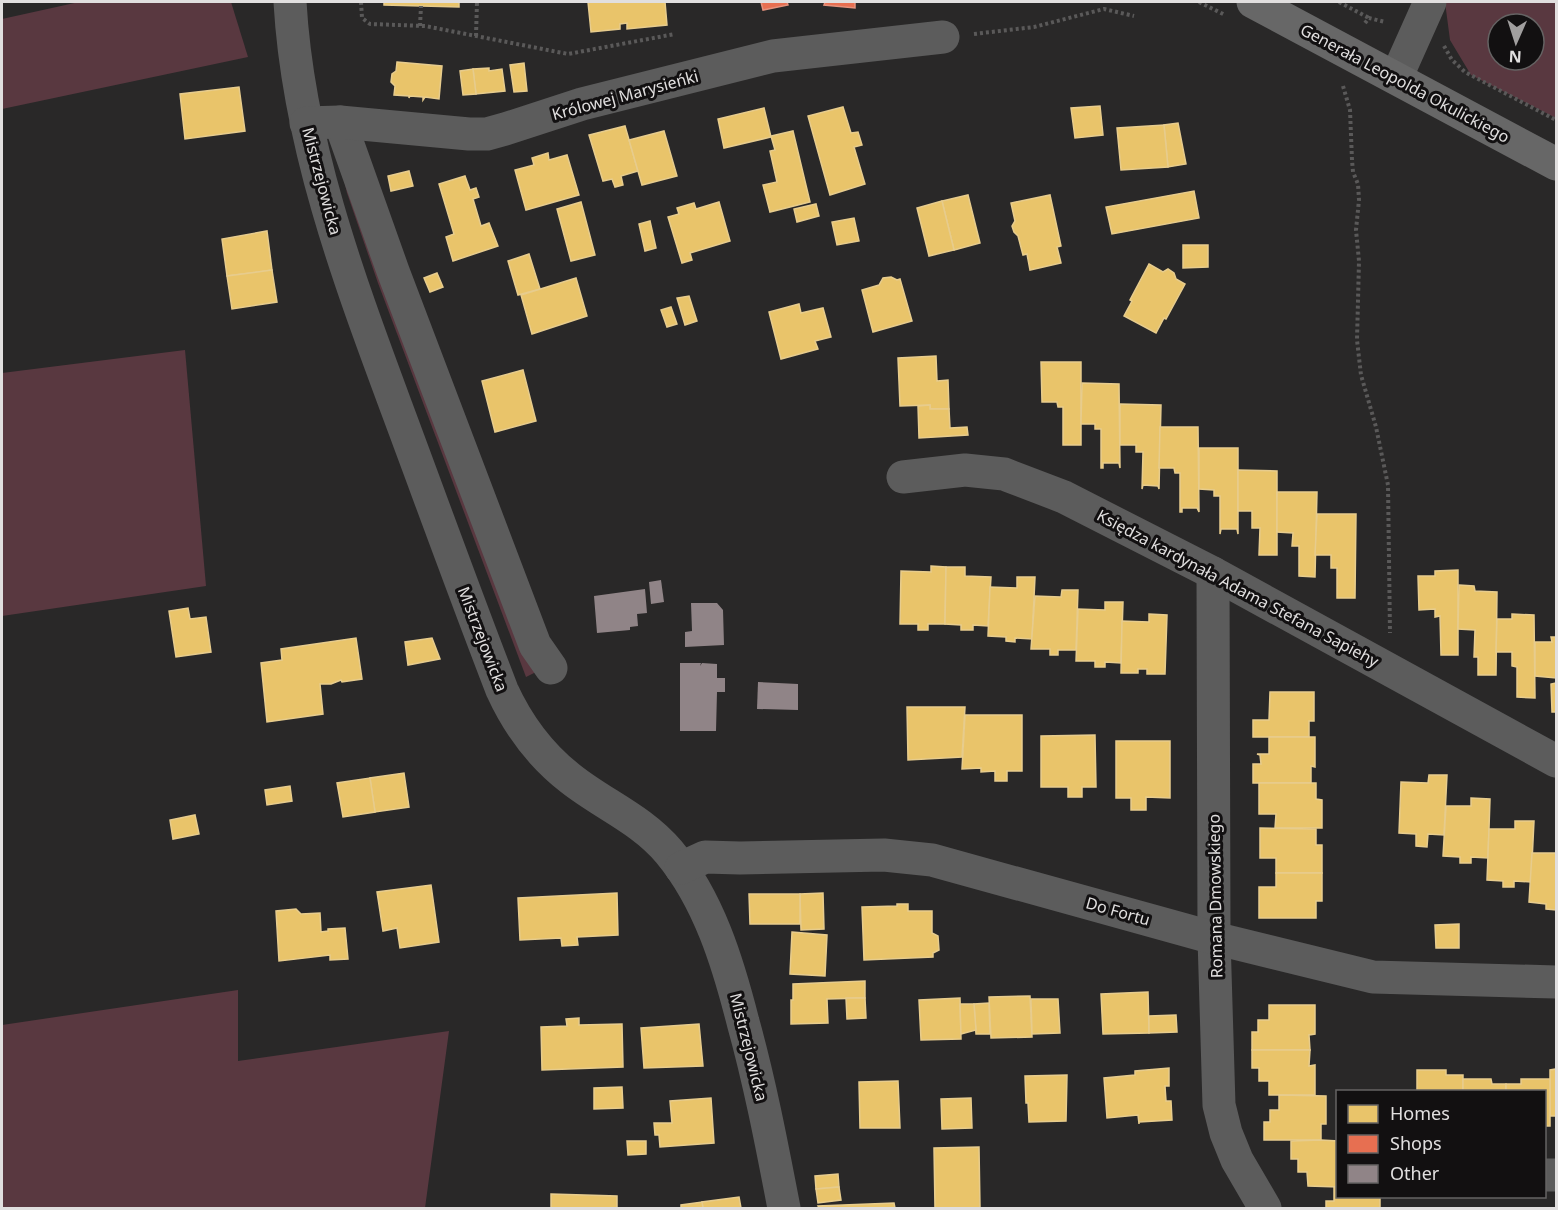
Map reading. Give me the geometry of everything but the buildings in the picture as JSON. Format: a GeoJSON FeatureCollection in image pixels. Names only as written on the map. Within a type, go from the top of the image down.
{"type":"FeatureCollection","features":[{"type":"Feature","properties":{"kind":"main road","name":"Generała Leopolda Okulickiego"},"geometry":{"type":"LineString","coordinates":[[1253,2],[1557,164]]}},
{"type":"Feature","properties":{"kind":"street","name":"Mistrzejowicka"},"geometry":{"type":"LineString","coordinates":[[290,2],[294,49],[306,123],[327,208],[365,323],[488,655],[512,712],[538,748],[572,780],[626,813],[669,851],[708,917],[735,989],[756,1071],[784,1209]]}},
{"type":"Feature","properties":{"kind":"street"},"geometry":{"type":"LineString","coordinates":[[1396,78],[1430,2]]}},
{"type":"Feature","properties":{"kind":"street","name":"Królowej Marysieńki"},"geometry":{"type":"LineString","coordinates":[[306,123],[340,122],[486,134],[582,105],[773,56],[943,37]]}},
{"type":"Feature","properties":{"kind":"street"},"geometry":{"type":"LineString","coordinates":[[340,122],[393,271],[535,645],[551,668]]}},
{"type":"Feature","properties":{"kind":"street","name":"Księdza kardynała Adama Stefana Sapiehy"},"geometry":{"type":"LineString","coordinates":[[903,477],[965,471],[1004,474],[1064,497],[1213,573],[1557,761]]}},
{"type":"Feature","properties":{"kind":"street","name":"Romana Dmowskiego"},"geometry":{"type":"LineString","coordinates":[[1213,573],[1214,938],[1220,1105],[1226,1133],[1237,1160],[1265,1209]]}},
{"type":"Feature","properties":{"kind":"street","name":"Do Fortu"},"geometry":{"type":"LineString","coordinates":[[681,868],[705,857],[884,855],[932,860],[1214,938],[1373,977],[1557,982]]}},
{"type":"Feature","properties":{"kind":"path"},"geometry":{"type":"LineString","coordinates":[[361,2],[362,18],[370,24],[420,26],[568,54],[675,34]]}},
{"type":"Feature","properties":{"kind":"path"},"geometry":{"type":"LineString","coordinates":[[476,36],[477,2]]}},
{"type":"Feature","properties":{"kind":"path"},"geometry":{"type":"LineString","coordinates":[[1339,2],[1369,18]]}},
{"type":"Feature","properties":{"kind":"path"},"geometry":{"type":"LineString","coordinates":[[420,26],[421,6]]}},
{"type":"Feature","properties":{"kind":"path"},"geometry":{"type":"LineString","coordinates":[[943,37],[1034,27],[1104,9],[1134,16]]}},
{"type":"Feature","properties":{"kind":"path"},"geometry":{"type":"LineString","coordinates":[[1443,37],[1443,44],[1452,60],[1465,72],[1557,120]]}},
{"type":"Feature","properties":{"kind":"path"},"geometry":{"type":"LineString","coordinates":[[1342,84],[1350,110],[1353,172],[1358,184],[1357,340],[1361,375],[1376,427],[1388,484],[1391,669]]}},
{"type":"Feature","properties":{"kind":"shaded area"},"geometry":{"type":"Polygon","coordinates":[[[79,2],[231,2],[248,57],[2,109],[2,19],[79,2]]]}},
{"type":"Feature","properties":{"kind":"shaded area"},"geometry":{"type":"Polygon","coordinates":[[[1445,2],[1556,2],[1556,118],[1471,75],[1450,40],[1445,2]]]}},
{"type":"Feature","properties":{"kind":"shaded area"},"geometry":{"type":"Polygon","coordinates":[[[336,145],[538,671],[526,677],[378,283],[347,193],[336,145]]]}},
{"type":"Feature","properties":{"kind":"shaded area"},"geometry":{"type":"Polygon","coordinates":[[[185,350],[206,586],[2,616],[2,373],[185,350]]]}},
{"type":"Feature","properties":{"kind":"shaded area"},"geometry":{"type":"Polygon","coordinates":[[[238,990],[238,1061],[449,1031],[425,1208],[2,1208],[2,1025],[238,990]]]}}]}
